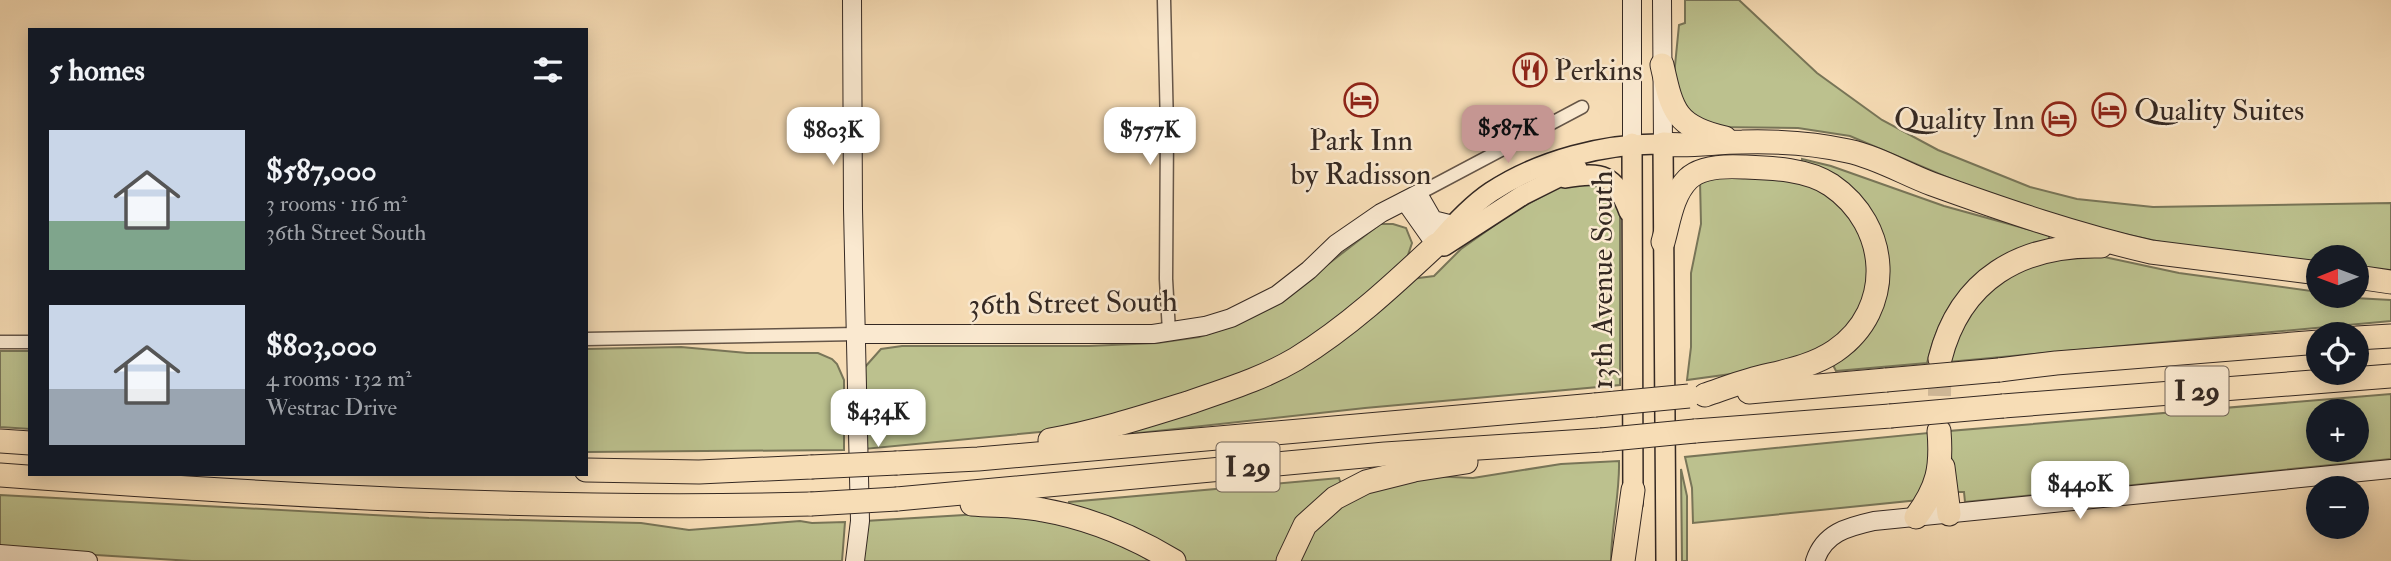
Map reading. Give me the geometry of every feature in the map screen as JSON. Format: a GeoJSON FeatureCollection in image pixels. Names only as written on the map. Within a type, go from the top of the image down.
{"type":"FeatureCollection","features":[{"type":"Feature","properties":{"kind":"highway"},"geometry":{"type":"LineString","coordinates":[[1662,65],[1671,104],[1678,114],[1706,134],[1742,142]]}},
{"type":"Feature","properties":{"kind":"highway"},"geometry":{"type":"LineString","coordinates":[[1662,151],[1682,146],[1742,142],[1803,142],[1851,152],[2020,215],[2129,247],[2306,270]]}},
{"type":"Feature","properties":{"kind":"highway"},"geometry":{"type":"LineString","coordinates":[[1663,242],[1678,192],[1690,177],[1706,169],[1734,166],[1786,170],[1829,184],[1849,199],[1867,220],[1876,246],[1879,273],[1875,299],[1858,328],[1836,351],[1801,368],[1697,396]]}},
{"type":"Feature","properties":{"kind":"highway"},"geometry":{"type":"LineString","coordinates":[[978,459],[1011,447],[1070,437],[1160,412],[1246,384],[1295,359],[1339,330],[1387,292],[1436,245]]}},
{"type":"Feature","properties":{"kind":"highway"},"geometry":{"type":"LineString","coordinates":[[1940,359],[1952,321],[1966,300],[2004,267],[2050,249],[2129,247]]}},
{"type":"Feature","properties":{"kind":"highway"},"geometry":{"type":"LineString","coordinates":[[2370,279],[2391,282]]}},
{"type":"Feature","properties":{"kind":"highway"},"geometry":{"type":"LineString","coordinates":[[2369,337],[2391,336]]}},
{"type":"Feature","properties":{"kind":"highway","name":"I 29"},"geometry":{"type":"LineString","coordinates":[[588,470],[699,472],[978,459],[2306,343]]}},
{"type":"Feature","properties":{"kind":"highway","name":"I 29"},"geometry":{"type":"LineString","coordinates":[[0,475],[441,501],[697,507],[811,504],[903,499],[1385,454],[1601,440],[2003,405],[2391,376]]}},
{"type":"Feature","properties":{"kind":"highway"},"geometry":{"type":"LineString","coordinates":[[0,441],[28,443]]}},
{"type":"Feature","properties":{"kind":"highway"},"geometry":{"type":"LineString","coordinates":[[1916,517],[1937,483],[1940,442],[1950,514]]}},
{"type":"Feature","properties":{"kind":"highway"},"geometry":{"type":"LineString","coordinates":[[1288,561],[1305,525],[1335,498],[1366,482],[1414,470],[1461,463],[1531,444]]}},
{"type":"Feature","properties":{"kind":"highway"},"geometry":{"type":"LineString","coordinates":[[0,485],[108,483]]}},
{"type":"Feature","properties":{"kind":"highway"},"geometry":{"type":"LineString","coordinates":[[1623,561],[1633,490]]}},
{"type":"Feature","properties":{"kind":"highway"},"geometry":{"type":"LineString","coordinates":[[903,499],[1040,509],[1075,517],[1148,546],[1174,561]]}},
{"type":"Feature","properties":{"kind":"main road"},"geometry":{"type":"LineString","coordinates":[[1436,245],[1453,225],[1491,192],[1530,172],[1597,148],[1662,151]]}},
{"type":"Feature","properties":{"kind":"main road"},"geometry":{"type":"LineString","coordinates":[[1436,245],[1448,246],[1474,226],[1546,182],[1632,150]]}},
{"type":"Feature","properties":{"kind":"main road","name":"13th Avenue South"},"geometry":{"type":"LineString","coordinates":[[1632,150],[1633,561]]}},
{"type":"Feature","properties":{"kind":"main road","name":"13th Avenue South"},"geometry":{"type":"LineString","coordinates":[[1662,151],[1665,561]]}},
{"type":"Feature","properties":{"kind":"main road"},"geometry":{"type":"LineString","coordinates":[[1546,182],[1599,174],[1622,192],[1633,223]]}},
{"type":"Feature","properties":{"kind":"street"},"geometry":{"type":"LineString","coordinates":[[852,0],[853,209],[860,521],[855,561]]}},
{"type":"Feature","properties":{"kind":"street"},"geometry":{"type":"LineString","coordinates":[[1164,0],[1166,281],[1170,332]]}},
{"type":"Feature","properties":{"kind":"street","name":"13th Avenue South"},"geometry":{"type":"LineString","coordinates":[[1632,0],[1632,150]]}},
{"type":"Feature","properties":{"kind":"street","name":"13th Avenue South"},"geometry":{"type":"LineString","coordinates":[[1662,0],[1662,151]]}},
{"type":"Feature","properties":{"kind":"street","name":"36th Street South"},"geometry":{"type":"LineString","coordinates":[[588,339],[1170,332],[1231,318],[1277,295],[1308,271],[1336,244],[1381,213],[1582,107]]}},
{"type":"Feature","properties":{"kind":"street"},"geometry":{"type":"LineString","coordinates":[[1412,197],[1433,220],[1453,225]]}},
{"type":"Feature","properties":{"kind":"street"},"geometry":{"type":"LineString","coordinates":[[1412,197],[1436,245]]}},
{"type":"Feature","properties":{"kind":"street"},"geometry":{"type":"LineString","coordinates":[[0,342],[28,342]]}},
{"type":"Feature","properties":{"kind":"street"},"geometry":{"type":"LineString","coordinates":[[1815,561],[1822,545],[1840,530],[1874,521],[2391,469]]}},
{"type":"Feature","properties":{"kind":"street"},"geometry":{"type":"LineString","coordinates":[[0,554],[88,561]]}},
{"type":"Feature","properties":{"kind":"green space"},"geometry":{"type":"Polygon","coordinates":[[[1685,0],[1739,0],[1817,73],[1882,120],[1938,150],[2030,187],[2077,199],[2153,207],[2391,203],[2391,274],[2370,272],[2370,245],[2306,245],[2306,263],[2179,246],[2088,226],[1989,195],[1850,136],[1798,128],[1710,127],[1698,123],[1673,86],[1679,25],[1685,23],[1685,0]]]}},
{"type":"Feature","properties":{"kind":"green space"},"geometry":{"type":"Polygon","coordinates":[[[1802,159],[1831,166],[1944,206],[2049,235],[2049,239],[1985,272],[1956,297],[1935,336],[1927,363],[1836,371],[1833,365],[1855,350],[1871,329],[1883,236],[1801,167],[1802,159]]]}},
{"type":"Feature","properties":{"kind":"green space"},"geometry":{"type":"Polygon","coordinates":[[[1717,177],[1768,177],[1804,182],[1849,208],[1873,270],[1854,326],[1790,366],[1687,380],[1691,347],[1691,273],[1701,224],[1700,181],[1717,177]]]}},
{"type":"Feature","properties":{"kind":"green space"},"geometry":{"type":"Polygon","coordinates":[[[1584,179],[1611,189],[1620,207],[1620,385],[1365,408],[1130,434],[1128,428],[1191,412],[1411,279],[1434,276],[1461,249],[1515,211],[1557,188],[1584,179]]]}},
{"type":"Feature","properties":{"kind":"green space"},"geometry":{"type":"Polygon","coordinates":[[[1380,224],[1406,228],[1412,243],[1406,261],[1311,343],[1231,384],[1061,430],[864,449],[865,367],[881,349],[902,346],[1089,346],[1157,343],[1199,337],[1236,325],[1279,302],[1380,224]]]}},
{"type":"Feature","properties":{"kind":"green space"},"geometry":{"type":"Polygon","coordinates":[[[2095,255],[2179,273],[2306,290],[2306,308],[2370,308],[2370,299],[2391,300],[2391,321],[2306,322],[2306,329],[1948,362],[1956,335],[1982,293],[2035,261],[2095,255]]]}},
{"type":"Feature","properties":{"kind":"green space"},"geometry":{"type":"Polygon","coordinates":[[[681,347],[747,353],[818,353],[837,364],[844,380],[844,450],[588,452],[588,349],[681,347]]]}},
{"type":"Feature","properties":{"kind":"green space"},"geometry":{"type":"Polygon","coordinates":[[[0,351],[28,351],[28,429],[0,427],[0,351]]]}},
{"type":"Feature","properties":{"kind":"green space"},"geometry":{"type":"Polygon","coordinates":[[[2391,394],[2391,459],[2369,461],[2369,399],[2331,399],[2391,394]]]}},
{"type":"Feature","properties":{"kind":"green space"},"geometry":{"type":"Polygon","coordinates":[[[2306,401],[2306,462],[2361,462],[1965,502],[1964,492],[1954,492],[1949,431],[2306,401]]]}},
{"type":"Feature","properties":{"kind":"green space"},"geometry":{"type":"Polygon","coordinates":[[[1928,433],[1932,475],[1919,500],[1693,523],[1692,488],[1685,457],[1928,433]]]}},
{"type":"Feature","properties":{"kind":"green space"},"geometry":{"type":"Polygon","coordinates":[[[1619,461],[1611,561],[1296,561],[1320,520],[1371,488],[1430,476],[1473,478],[1561,464],[1619,461]]]}},
{"type":"Feature","properties":{"kind":"green space"},"geometry":{"type":"Polygon","coordinates":[[[1681,469],[1687,496],[1687,561],[1682,561],[1681,469]]]}},
{"type":"Feature","properties":{"kind":"green space"},"geometry":{"type":"Polygon","coordinates":[[[1339,478],[1341,484],[1279,561],[1183,561],[1068,509],[1069,502],[1339,478]]]}},
{"type":"Feature","properties":{"kind":"green space"},"geometry":{"type":"Polygon","coordinates":[[[0,495],[429,518],[641,523],[689,530],[800,521],[845,522],[842,561],[192,561],[0,549],[0,495]]]}},
{"type":"Feature","properties":{"kind":"green space"},"geometry":{"type":"Polygon","coordinates":[[[981,514],[1025,515],[1059,522],[1110,539],[1149,561],[862,561],[865,521],[981,514]]]}},
{"type":"Feature","properties":{"kind":"tunnel"},"geometry":{"type":"LineString","coordinates":[[1939,430],[1940,359]]}},
{"type":"Feature","properties":{"kind":"place","name":"Perkins"},"geometry":{"type":"Point","coordinates":[1530,70]}},
{"type":"Feature","properties":{"kind":"place","name":"Park Inn by Radisson"},"geometry":{"type":"Point","coordinates":[1361,100]}},
{"type":"Feature","properties":{"kind":"place","name":"Quality Suites"},"geometry":{"type":"Point","coordinates":[2109,110]}},
{"type":"Feature","properties":{"kind":"place","name":"Quality Inn"},"geometry":{"type":"Point","coordinates":[2059,119]}}]}
